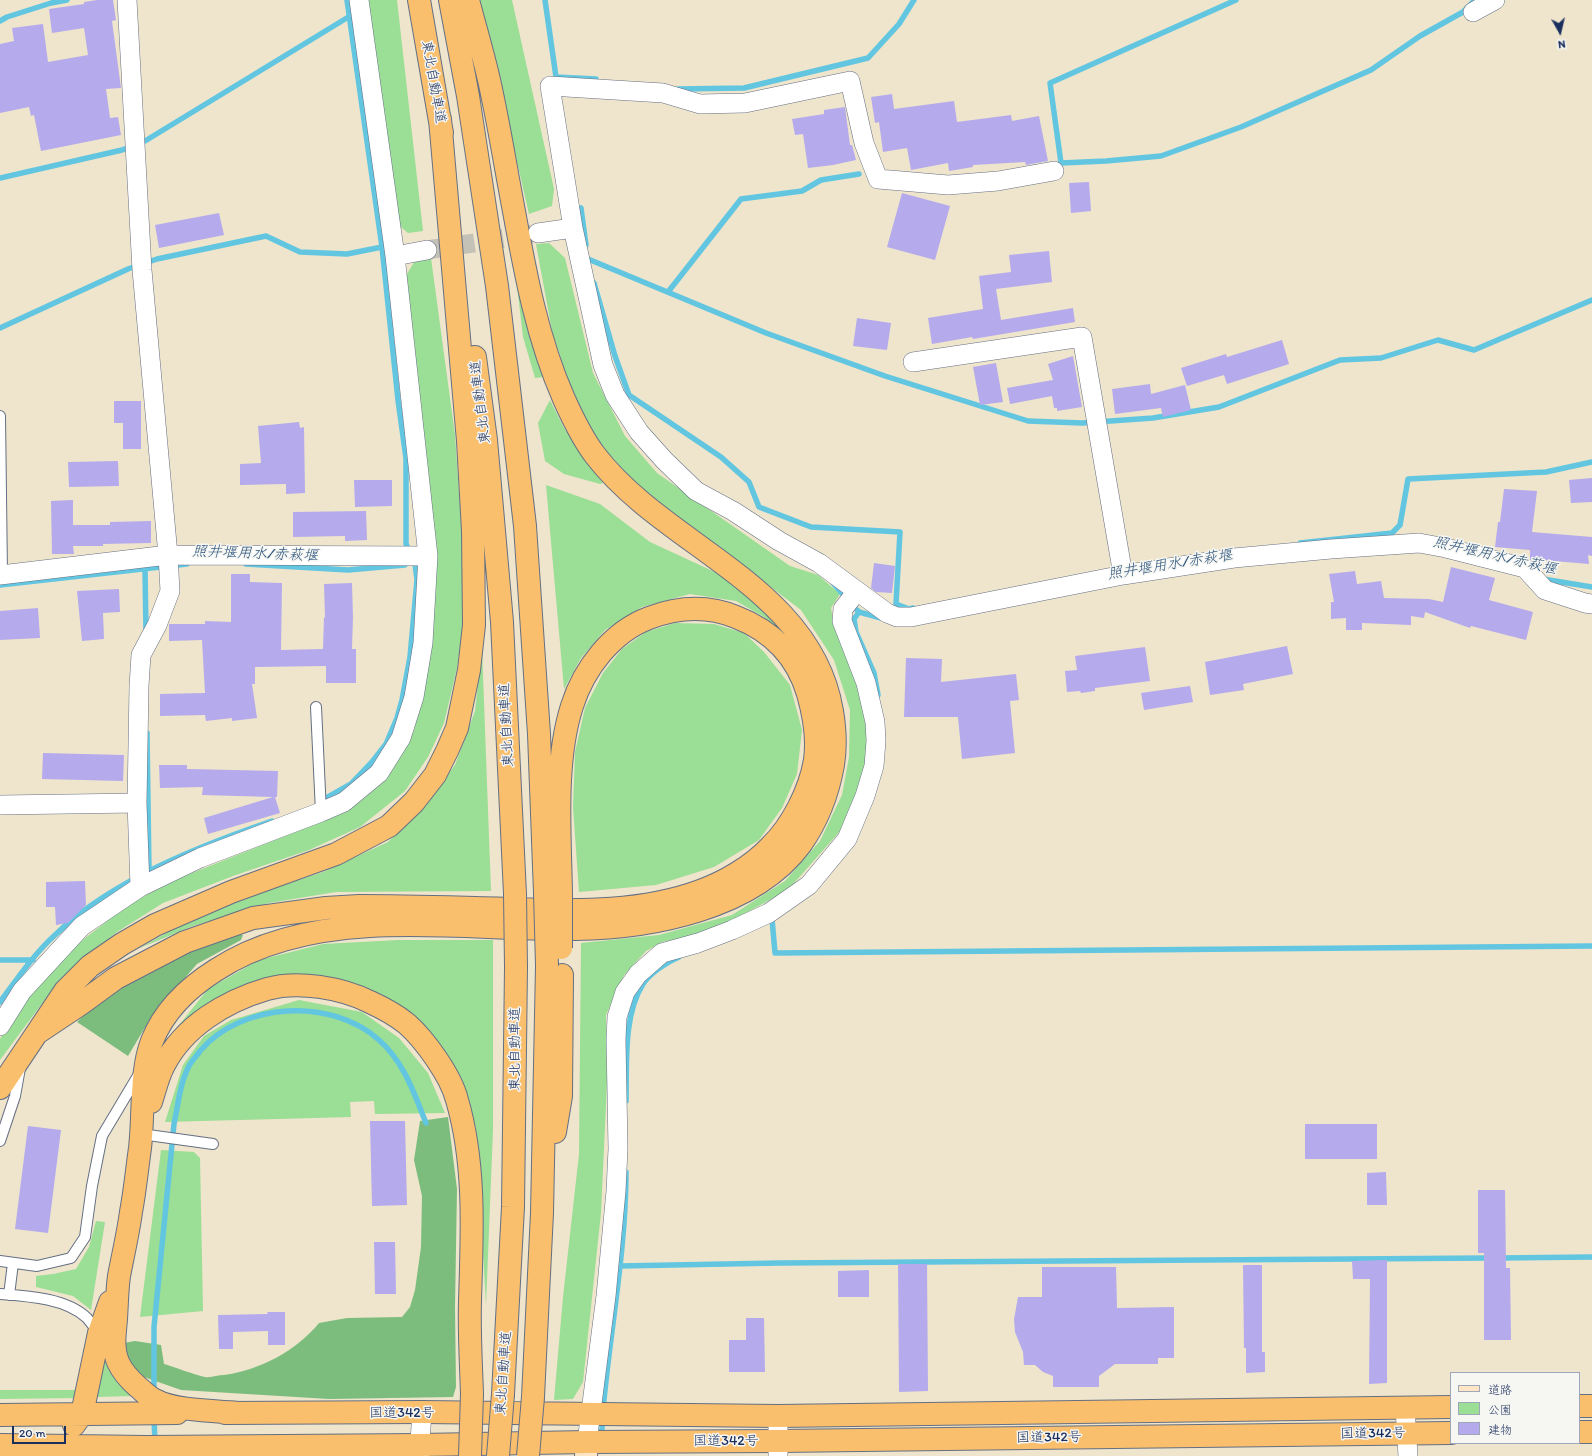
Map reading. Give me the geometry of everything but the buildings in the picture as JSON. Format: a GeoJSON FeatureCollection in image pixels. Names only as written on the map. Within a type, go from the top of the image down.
{"type":"FeatureCollection","features":[{"type":"Feature","properties":{"kind":"highway","name":"東北自動車道"},"geometry":{"type":"LineString","coordinates":[[419,0],[466,282],[486,440],[502,622],[515,894],[516,967],[513,1207],[503,1394],[498,1456]]}},
{"type":"Feature","properties":{"kind":"highway","name":"東北自動車道"},"geometry":{"type":"LineString","coordinates":[[450,0],[468,96],[498,286],[525,526],[539,734],[553,893],[554,966],[533,1397],[528,1456]]}},
{"type":"Feature","properties":{"kind":"highway"},"geometry":{"type":"LineString","coordinates":[[240,1413],[172,1407],[155,1401],[132,1382],[119,1365],[115,1352],[114,1340],[118,1280],[133,1207],[141,1134],[146,1062],[151,1044],[161,1022],[187,991],[216,970],[250,951],[288,938],[325,930],[410,924],[586,929],[652,922],[687,914],[720,903],[745,890],[770,874],[798,848],[813,824],[828,789],[835,756],[835,729],[829,697],[821,671],[805,641],[773,605],[734,572],[619,484],[593,453],[575,423],[556,381],[544,347],[528,281],[492,91],[468,0]]}},
{"type":"Feature","properties":{"kind":"highway"},"geometry":{"type":"LineString","coordinates":[[0,1088],[65,991],[90,966],[122,944],[155,925],[231,892],[336,854],[389,826],[414,802],[434,775],[457,728],[469,670],[474,625],[474,531],[468,441],[440,119]]}},
{"type":"Feature","properties":{"kind":"highway"},"geometry":{"type":"LineString","coordinates":[[37,1033],[116,978],[151,959],[185,942],[253,918],[326,908],[359,906],[572,910],[637,906],[670,900],[700,891],[727,879],[770,847],[784,830],[798,809],[804,796],[815,758],[815,730],[811,704],[804,678],[789,656],[772,637],[749,622],[723,612],[694,608],[666,612],[638,622],[617,637],[598,656],[584,675],[572,705],[564,738],[553,893]]}},
{"type":"Feature","properties":{"kind":"highway"},"geometry":{"type":"LineString","coordinates":[[141,1134],[163,1066],[173,1050],[192,1029],[218,1009],[244,996],[272,987],[302,985],[331,988],[360,997],[386,1010],[407,1024],[427,1046],[445,1073],[457,1098],[469,1163],[472,1209],[470,1311],[472,1394],[470,1456]]}},
{"type":"Feature","properties":{"kind":"highway"},"geometry":{"type":"LineString","coordinates":[[58,1446],[82,1414],[99,1333],[118,1280]]}},
{"type":"Feature","properties":{"kind":"highway"},"geometry":{"type":"LineString","coordinates":[[1580,1406],[1592,1406]]}},
{"type":"Feature","properties":{"kind":"highway","name":"国道342号"},"geometry":{"type":"LineString","coordinates":[[0,1415],[422,1412],[778,1416],[1450,1407]]}},
{"type":"Feature","properties":{"kind":"highway"},"geometry":{"type":"LineString","coordinates":[[1580,1432],[1592,1432]]}},
{"type":"Feature","properties":{"kind":"highway","name":"国道342号"},"geometry":{"type":"LineString","coordinates":[[5,1443],[146,1451],[778,1449],[1450,1433]]}},
{"type":"Feature","properties":{"kind":"street"},"geometry":{"type":"LineString","coordinates":[[127,0],[142,270],[168,555],[170,592],[157,626],[141,655],[138,686],[137,804],[140,887]]}},
{"type":"Feature","properties":{"kind":"street"},"geometry":{"type":"LineString","coordinates":[[0,1026],[22,991],[82,926],[140,887],[200,858],[344,802],[379,772],[401,738],[414,697],[423,643],[428,556],[395,256],[359,0]]}},
{"type":"Feature","properties":{"kind":"street"},"geometry":{"type":"LineString","coordinates":[[1473,12],[1496,0]]}},
{"type":"Feature","properties":{"kind":"street"},"geometry":{"type":"LineString","coordinates":[[1054,171],[998,181],[948,185],[878,179],[864,143],[850,81],[745,103],[700,104],[663,93],[550,86],[573,228],[603,365],[615,394],[639,432],[664,460],[696,491],[733,511],[779,541],[819,563],[887,613],[898,617],[911,617],[1123,575],[1234,558],[1419,543],[1446,548],[1525,568],[1545,590],[1592,604]]}},
{"type":"Feature","properties":{"kind":"street"},"geometry":{"type":"LineString","coordinates":[[538,233],[573,228]]}},
{"type":"Feature","properties":{"kind":"street"},"geometry":{"type":"LineString","coordinates":[[395,256],[427,250]]}},
{"type":"Feature","properties":{"kind":"street"},"geometry":{"type":"LineString","coordinates":[[914,362],[1082,336],[1123,575]]}},
{"type":"Feature","properties":{"kind":"street"},"geometry":{"type":"LineString","coordinates":[[1,575],[168,555],[428,556]]}},
{"type":"Feature","properties":{"kind":"street"},"geometry":{"type":"LineString","coordinates":[[586,1449],[589,1415],[606,1296],[616,1191],[618,1149],[617,1017],[625,992],[638,974],[662,953],[704,941],[770,913],[809,885],[847,839],[865,796],[874,766],[876,741],[875,722],[866,683],[842,621],[843,609],[857,591]]}},
{"type":"Feature","properties":{"kind":"street"},"geometry":{"type":"LineString","coordinates":[[0,805],[137,804]]}},
{"type":"Feature","properties":{"kind":"street"},"geometry":{"type":"LineString","coordinates":[[1405,1408],[1408,1434],[1408,1456]]}},
{"type":"Feature","properties":{"kind":"street"},"geometry":{"type":"LineString","coordinates":[[419,1450],[422,1412]]}},
{"type":"Feature","properties":{"kind":"street"},"geometry":{"type":"LineString","coordinates":[[778,1416],[778,1449]]}},
{"type":"Feature","properties":{"kind":"lane"},"geometry":{"type":"LineString","coordinates":[[0,416],[1,575]]}},
{"type":"Feature","properties":{"kind":"lane"},"geometry":{"type":"LineString","coordinates":[[316,707],[321,812]]}},
{"type":"Feature","properties":{"kind":"lane"},"geometry":{"type":"LineString","coordinates":[[0,1141],[15,1096],[23,1053]]}},
{"type":"Feature","properties":{"kind":"lane"},"geometry":{"type":"LineString","coordinates":[[0,1261],[37,1266],[71,1258],[85,1237],[92,1186],[102,1136],[146,1062]]}},
{"type":"Feature","properties":{"kind":"lane"},"geometry":{"type":"LineString","coordinates":[[141,1134],[213,1144]]}},
{"type":"Feature","properties":{"kind":"lane"},"geometry":{"type":"LineString","coordinates":[[13,1262],[4,1294],[30,1296],[64,1304],[86,1318],[99,1333]]}},
{"type":"Feature","properties":{"kind":"green space"},"geometry":{"type":"Polygon","coordinates":[[[366,0],[397,0],[423,231],[408,233],[397,224],[366,0]]]}},
{"type":"Feature","properties":{"kind":"green space"},"geometry":{"type":"Polygon","coordinates":[[[480,0],[512,0],[554,189],[552,206],[529,214],[480,0]]]}},
{"type":"Feature","properties":{"kind":"green space"},"geometry":{"type":"Polygon","coordinates":[[[549,243],[565,258],[593,373],[625,436],[657,473],[790,566],[818,575],[840,594],[831,608],[835,630],[855,671],[868,717],[864,782],[841,830],[788,890],[709,933],[662,942],[646,951],[624,975],[606,1015],[607,1083],[601,1213],[583,1382],[573,1399],[554,1400],[563,1297],[579,1154],[581,943],[659,935],[732,915],[785,881],[820,841],[842,795],[849,757],[850,710],[834,660],[801,610],[638,486],[609,454],[584,420],[568,380],[552,331],[536,244],[549,243]]]}},
{"type":"Feature","properties":{"kind":"green space"},"geometry":{"type":"Polygon","coordinates":[[[431,258],[455,435],[463,552],[464,618],[457,668],[444,723],[428,757],[405,791],[360,827],[309,850],[233,876],[163,903],[117,932],[61,978],[0,1060],[0,1039],[10,1022],[62,956],[124,908],[167,883],[348,811],[385,781],[414,731],[433,636],[405,277],[416,259],[431,258]]]}},
{"type":"Feature","properties":{"kind":"green space"},"geometry":{"type":"Polygon","coordinates":[[[516,277],[543,377],[535,378],[523,337],[516,277]]]}},
{"type":"Feature","properties":{"kind":"green space"},"geometry":{"type":"Polygon","coordinates":[[[550,400],[564,428],[603,483],[600,484],[564,474],[545,461],[538,423],[550,400]]]}},
{"type":"Feature","properties":{"kind":"green space"},"geometry":{"type":"Polygon","coordinates":[[[546,485],[600,504],[650,542],[717,573],[771,613],[789,632],[784,637],[764,617],[736,601],[690,594],[642,607],[605,630],[581,658],[564,689],[546,485]]]}},
{"type":"Feature","properties":{"kind":"green space"},"geometry":{"type":"Polygon","coordinates":[[[675,623],[714,624],[744,633],[764,652],[790,685],[802,730],[797,774],[782,808],[759,840],[714,867],[656,885],[579,892],[573,807],[575,752],[585,708],[603,673],[622,649],[646,632],[675,623]]]}},
{"type":"Feature","properties":{"kind":"green space"},"geometry":{"type":"Polygon","coordinates":[[[482,648],[491,891],[336,892],[269,903],[193,926],[140,948],[189,920],[256,894],[323,872],[388,842],[425,804],[455,765],[475,711],[482,648]]]}},
{"type":"Feature","properties":{"kind":"green space"},"geometry":{"type":"Polygon","coordinates":[[[236,934],[243,935],[241,940],[197,964],[153,1014],[128,1056],[77,1022],[100,1000],[176,954],[236,934]]]}},
{"type":"Feature","properties":{"kind":"green space"},"geometry":{"type":"Polygon","coordinates":[[[398,940],[493,940],[493,1130],[486,1305],[476,1128],[462,1082],[346,982],[223,995],[176,1029],[208,989],[259,960],[323,944],[398,940]]]}},
{"type":"Feature","properties":{"kind":"green space"},"geometry":{"type":"Polygon","coordinates":[[[299,1000],[362,1012],[399,1038],[428,1073],[445,1113],[375,1114],[374,1101],[350,1102],[351,1117],[165,1122],[183,1065],[204,1036],[231,1020],[299,1000]]]}},
{"type":"Feature","properties":{"kind":"green space"},"geometry":{"type":"Polygon","coordinates":[[[448,1117],[457,1189],[455,1307],[456,1387],[453,1397],[329,1399],[181,1390],[144,1377],[126,1360],[123,1343],[135,1341],[161,1345],[164,1364],[205,1377],[224,1375],[251,1369],[276,1358],[300,1342],[319,1323],[347,1318],[402,1317],[410,1307],[415,1290],[421,1247],[422,1196],[414,1160],[420,1121],[448,1117]]]}},
{"type":"Feature","properties":{"kind":"green space"},"geometry":{"type":"Polygon","coordinates":[[[161,1150],[194,1152],[200,1158],[203,1311],[140,1317],[161,1150]]]}},
{"type":"Feature","properties":{"kind":"green space"},"geometry":{"type":"Polygon","coordinates":[[[96,1221],[105,1222],[91,1310],[73,1296],[36,1287],[36,1276],[76,1269],[89,1247],[96,1221]]]}},
{"type":"Feature","properties":{"kind":"green space"},"geometry":{"type":"Polygon","coordinates":[[[104,1346],[133,1396],[96,1397],[104,1346]]]}},
{"type":"Feature","properties":{"kind":"green space"},"geometry":{"type":"Polygon","coordinates":[[[0,1390],[77,1390],[77,1398],[0,1399],[0,1390]]]}},
{"type":"Feature","properties":{"kind":"waterway"},"geometry":{"type":"LineString","coordinates":[[0,21],[7,17],[51,3],[67,0]]}},
{"type":"Feature","properties":{"kind":"waterway"},"geometry":{"type":"LineString","coordinates":[[319,802],[351,784],[372,762],[386,744],[397,718],[402,700],[410,657],[417,580],[415,564],[406,544],[406,458],[398,400],[382,247],[347,0]]}},
{"type":"Feature","properties":{"kind":"waterway"},"geometry":{"type":"LineString","coordinates":[[545,0],[556,77],[596,79]]}},
{"type":"Feature","properties":{"kind":"waterway"},"geometry":{"type":"LineString","coordinates":[[678,89],[744,88],[868,58],[899,24],[914,0]]}},
{"type":"Feature","properties":{"kind":"waterway"},"geometry":{"type":"LineString","coordinates":[[1236,0],[1050,83],[1061,163],[1161,156],[1241,127],[1371,70],[1420,36],[1463,12],[1475,0]]}},
{"type":"Feature","properties":{"kind":"waterway"},"geometry":{"type":"LineString","coordinates":[[0,178],[122,150],[145,141],[350,16]]}},
{"type":"Feature","properties":{"kind":"waterway"},"geometry":{"type":"LineString","coordinates":[[668,292],[741,199],[802,191],[821,180],[859,174]]}},
{"type":"Feature","properties":{"kind":"waterway"},"geometry":{"type":"LineString","coordinates":[[574,210],[581,208],[586,245]]}},
{"type":"Feature","properties":{"kind":"waterway"},"geometry":{"type":"LineString","coordinates":[[0,328],[128,269],[157,259],[266,236],[300,252],[347,254],[382,247]]}},
{"type":"Feature","properties":{"kind":"waterway"},"geometry":{"type":"LineString","coordinates":[[588,259],[766,333],[885,376],[1028,421],[1082,423],[1153,418],[1219,407],[1340,360],[1381,358],[1438,340],[1474,350],[1592,300]]}},
{"type":"Feature","properties":{"kind":"waterway"},"geometry":{"type":"LineString","coordinates":[[594,283],[615,356],[629,395],[721,457],[749,482],[759,507],[811,527],[900,532],[896,604],[909,609],[913,608]]}},
{"type":"Feature","properties":{"kind":"waterway"},"geometry":{"type":"LineString","coordinates":[[1300,543],[1392,533],[1400,525],[1408,479],[1546,472],[1592,462]]}},
{"type":"Feature","properties":{"kind":"waterway","name":"照井堰用水/赤萩堰"},"geometry":{"type":"LineString","coordinates":[[0,585],[187,564]]}},
{"type":"Feature","properties":{"kind":"waterway","name":"照井堰用水/赤萩堰"},"geometry":{"type":"LineString","coordinates":[[246,564],[348,570],[405,565]]}},
{"type":"Feature","properties":{"kind":"waterway"},"geometry":{"type":"LineString","coordinates":[[145,569],[146,633]]}},
{"type":"Feature","properties":{"kind":"waterway","name":"照井堰用水/赤萩堰"},"geometry":{"type":"LineString","coordinates":[[1543,579],[1592,587]]}},
{"type":"Feature","properties":{"kind":"waterway","name":"照井堰用水/赤萩堰"},"geometry":{"type":"LineString","coordinates":[[833,583],[847,599]]}},
{"type":"Feature","properties":{"kind":"waterway","name":"照井堰用水/赤萩堰"},"geometry":{"type":"LineString","coordinates":[[857,610],[859,612],[881,618]]}},
{"type":"Feature","properties":{"kind":"waterway"},"geometry":{"type":"LineString","coordinates":[[859,612],[854,619],[856,632],[874,673],[878,695]]}},
{"type":"Feature","properties":{"kind":"waterway"},"geometry":{"type":"LineString","coordinates":[[147,733],[149,871]]}},
{"type":"Feature","properties":{"kind":"waterway"},"geometry":{"type":"LineString","coordinates":[[143,874],[207,845],[272,821]]}},
{"type":"Feature","properties":{"kind":"waterway"},"geometry":{"type":"LineString","coordinates":[[0,1002],[47,942],[73,919],[115,890],[136,878]]}},
{"type":"Feature","properties":{"kind":"waterway"},"geometry":{"type":"LineString","coordinates":[[772,919],[775,953],[1592,946]]}},
{"type":"Feature","properties":{"kind":"waterway"},"geometry":{"type":"LineString","coordinates":[[626,1101],[627,1041],[632,1010],[637,996],[643,984],[654,972],[679,957]]}},
{"type":"Feature","properties":{"kind":"waterway"},"geometry":{"type":"LineString","coordinates":[[0,960],[33,960]]}},
{"type":"Feature","properties":{"kind":"waterway"},"geometry":{"type":"LineString","coordinates":[[154,1394],[154,1327],[174,1124],[183,1080],[190,1064],[200,1051],[218,1035],[239,1023],[262,1015],[287,1011],[312,1012],[337,1017],[359,1026],[379,1040],[388,1049],[402,1068],[426,1123]]}},
{"type":"Feature","properties":{"kind":"waterway"},"geometry":{"type":"LineString","coordinates":[[603,1410],[621,1261],[626,1172]]}},
{"type":"Feature","properties":{"kind":"waterway"},"geometry":{"type":"LineString","coordinates":[[1498,1258],[1592,1257]]}},
{"type":"Feature","properties":{"kind":"waterway"},"geometry":{"type":"LineString","coordinates":[[619,1266],[779,1263],[1490,1258]]}},
{"type":"Feature","properties":{"kind":"waterway"},"geometry":{"type":"LineString","coordinates":[[154,1418],[155,1442]]}},
{"type":"Feature","properties":{"kind":"waterway"},"geometry":{"type":"LineString","coordinates":[[601,1438],[603,1418]]}},
{"type":"Feature","properties":{"kind":"tunnel"},"geometry":{"type":"LineString","coordinates":[[427,250],[533,234]]}}]}
